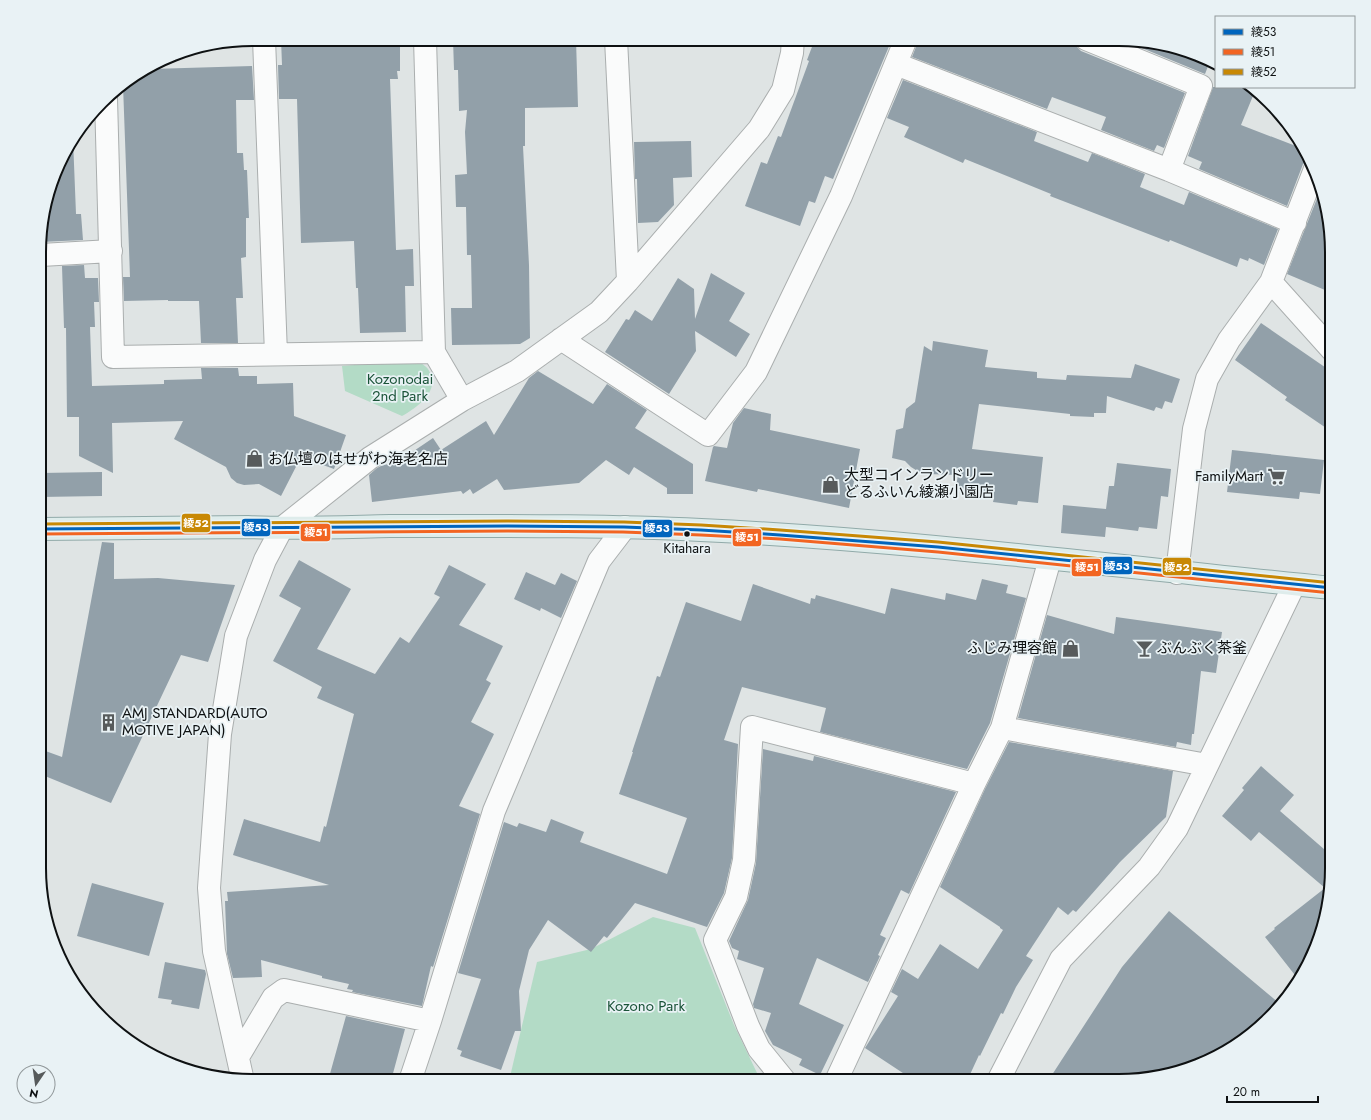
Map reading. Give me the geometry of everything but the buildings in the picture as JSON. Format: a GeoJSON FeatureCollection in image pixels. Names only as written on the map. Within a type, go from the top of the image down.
{"type":"FeatureCollection","features":[{"type":"Feature","properties":{"kind":"main road"},"geometry":{"type":"LineString","coordinates":[[46,529],[388,526],[625,527],[704,530],[877,542],[1325,587]]}},
{"type":"Feature","properties":{"kind":"street"},"geometry":{"type":"LineString","coordinates":[[264,46],[276,354]]}},
{"type":"Feature","properties":{"kind":"street"},"geometry":{"type":"LineString","coordinates":[[426,46],[434,352],[462,400]]}},
{"type":"Feature","properties":{"kind":"street"},"geometry":{"type":"LineString","coordinates":[[616,46],[628,281]]}},
{"type":"Feature","properties":{"kind":"street"},"geometry":{"type":"LineString","coordinates":[[242,1074],[214,951],[209,888],[220,734],[236,636],[265,560],[282,528],[370,458],[462,400],[517,370],[599,312],[628,281],[759,129],[783,90],[792,46]]}},
{"type":"Feature","properties":{"kind":"street"},"geometry":{"type":"LineString","coordinates":[[561,339],[708,435],[756,372],[840,196],[903,46]]}},
{"type":"Feature","properties":{"kind":"street"},"geometry":{"type":"LineString","coordinates":[[1103,46],[1201,86],[1169,170]]}},
{"type":"Feature","properties":{"kind":"street"},"geometry":{"type":"LineString","coordinates":[[896,64],[1169,170],[1295,223]]}},
{"type":"Feature","properties":{"kind":"street"},"geometry":{"type":"LineString","coordinates":[[106,106],[113,357],[434,352]]}},
{"type":"Feature","properties":{"kind":"street"},"geometry":{"type":"LineString","coordinates":[[1177,573],[1194,429],[1207,379],[1229,340],[1271,282],[1311,179]]}},
{"type":"Feature","properties":{"kind":"street"},"geometry":{"type":"LineString","coordinates":[[46,255],[111,251]]}},
{"type":"Feature","properties":{"kind":"street"},"geometry":{"type":"LineString","coordinates":[[1271,282],[1325,342]]}},
{"type":"Feature","properties":{"kind":"street"},"geometry":{"type":"LineString","coordinates":[[412,1074],[494,811],[599,561],[625,527]]}},
{"type":"Feature","properties":{"kind":"street"},"geometry":{"type":"LineString","coordinates":[[839,1074],[974,784],[1002,728],[1050,559]]}},
{"type":"Feature","properties":{"kind":"street"},"geometry":{"type":"LineString","coordinates":[[1002,1074],[1061,959],[1149,867],[1177,828],[1294,585]]}},
{"type":"Feature","properties":{"kind":"street"},"geometry":{"type":"LineString","coordinates":[[780,1074],[759,1049],[748,1026],[715,940],[736,897],[744,860],[752,727],[974,784]]}},
{"type":"Feature","properties":{"kind":"street"},"geometry":{"type":"LineString","coordinates":[[1002,728],[1207,765]]}},
{"type":"Feature","properties":{"kind":"street"},"geometry":{"type":"LineString","coordinates":[[238,1057],[273,998],[284,990],[430,1021]]}},
{"type":"Feature","properties":{"kind":"green space","name":"Kozonodai 2nd Park"},"geometry":{"type":"Polygon","coordinates":[[[415,360],[428,369],[432,377],[432,384],[430,391],[421,403],[402,416],[345,391],[342,366],[415,360]]]}},
{"type":"Feature","properties":{"kind":"green space","name":"Kozono Park"},"geometry":{"type":"Polygon","coordinates":[[[653,917],[695,928],[734,1025],[758,1074],[511,1074],[537,962],[591,949],[653,917]]]}},
{"type":"Feature","properties":{"kind":"transit line","name":"綾52"},"geometry":{"type":"LineString","coordinates":[[46,524],[507,521],[624,522],[701,525],[938,542],[1325,582]]}},
{"type":"Feature","properties":{"kind":"transit line","name":"綾53"},"geometry":{"type":"LineString","coordinates":[[46,529],[507,526],[624,527],[701,530],[938,547],[1325,587]]}},
{"type":"Feature","properties":{"kind":"transit line","name":"綾51"},"geometry":{"type":"LineString","coordinates":[[46,534],[507,531],[623,532],[701,535],[780,539],[938,552],[1325,592]]}},
{"type":"Feature","properties":{"kind":"place","name":"お仏壇のはせがわ海老名店"},"geometry":{"type":"Point","coordinates":[255,459]}},
{"type":"Feature","properties":{"kind":"place","name":"FamilyMart"},"geometry":{"type":"Point","coordinates":[1276,476]}},
{"type":"Feature","properties":{"kind":"place","name":"大型コインランドリー どるふいん綾瀬小園店"},"geometry":{"type":"Point","coordinates":[831,484]}},
{"type":"Feature","properties":{"kind":"place","name":"Kitahara"},"geometry":{"type":"Point","coordinates":[687,534]}},
{"type":"Feature","properties":{"kind":"place","name":"ふじみ理容館"},"geometry":{"type":"Point","coordinates":[1070,648]}},
{"type":"Feature","properties":{"kind":"place","name":"ぶんぶく茶釜"},"geometry":{"type":"Point","coordinates":[1144,648]}},
{"type":"Feature","properties":{"kind":"place","name":"AMJ STANDARD(AUTO MOTIVE JAPAN)"},"geometry":{"type":"Point","coordinates":[109,722]}}]}
